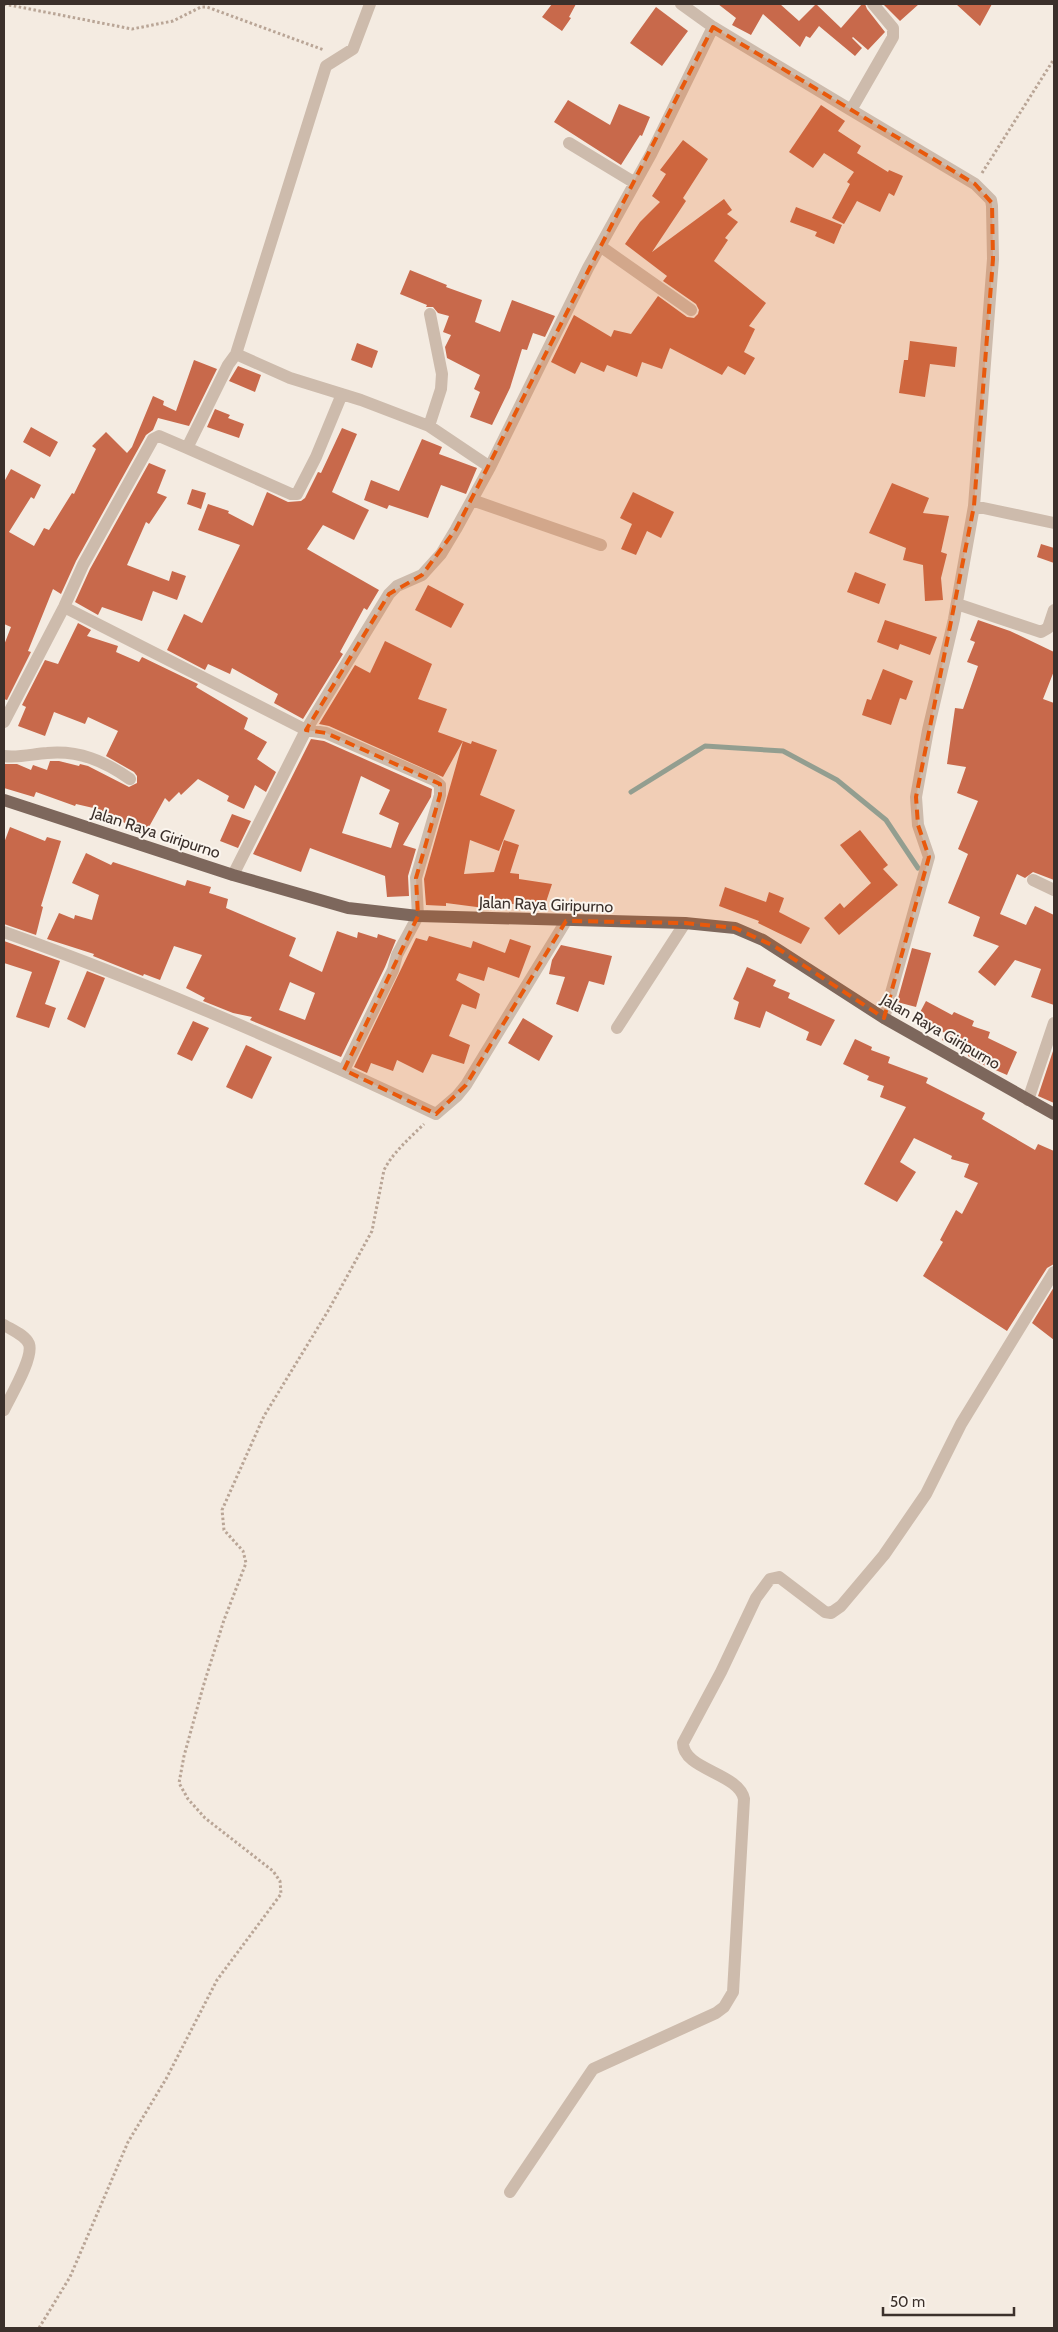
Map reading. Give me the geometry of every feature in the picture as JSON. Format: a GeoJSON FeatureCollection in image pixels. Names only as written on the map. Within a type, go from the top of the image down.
{"type":"FeatureCollection","features":[{"type":"Feature","properties":{"kind":"main road","name":"Jalan Raya Giripurno"},"geometry":{"type":"LineString","coordinates":[[4,800],[233,875],[334,905],[418,916],[685,923],[734,928],[763,940],[884,1018],[1054,1114]]}},
{"type":"Feature","properties":{"kind":"street"},"geometry":{"type":"LineString","coordinates":[[187,448],[228,365],[236,354],[326,66],[353,50],[370,4]]}},
{"type":"Feature","properties":{"kind":"street"},"geometry":{"type":"LineString","coordinates":[[681,4],[713,27],[974,184],[992,203],[993,259],[974,506],[957,604],[928,730],[916,797],[918,825],[929,857],[884,1018]]}},
{"type":"Feature","properties":{"kind":"street"},"geometry":{"type":"LineString","coordinates":[[851,110],[893,37],[894,28],[873,4]]}},
{"type":"Feature","properties":{"kind":"street"},"geometry":{"type":"LineString","coordinates":[[233,875],[306,730],[389,594],[397,586],[422,575],[441,554],[472,500],[713,27]]}},
{"type":"Feature","properties":{"kind":"street"},"geometry":{"type":"LineString","coordinates":[[569,142],[635,183]]}},
{"type":"Feature","properties":{"kind":"street"},"geometry":{"type":"LineString","coordinates":[[600,246],[691,310]]}},
{"type":"Feature","properties":{"kind":"street"},"geometry":{"type":"LineString","coordinates":[[428,426],[441,388],[442,374],[430,314]]}},
{"type":"Feature","properties":{"kind":"street"},"geometry":{"type":"LineString","coordinates":[[236,354],[290,378],[342,394],[428,426],[490,466]]}},
{"type":"Feature","properties":{"kind":"street"},"geometry":{"type":"LineString","coordinates":[[4,721],[64,607],[83,565],[154,438],[159,436],[296,494],[301,489],[313,465],[342,394]]}},
{"type":"Feature","properties":{"kind":"street"},"geometry":{"type":"LineString","coordinates":[[472,500],[601,545]]}},
{"type":"Feature","properties":{"kind":"street"},"geometry":{"type":"LineString","coordinates":[[974,506],[1054,523]]}},
{"type":"Feature","properties":{"kind":"street"},"geometry":{"type":"LineString","coordinates":[[957,604],[1041,632],[1048,628],[1054,610]]}},
{"type":"Feature","properties":{"kind":"street"},"geometry":{"type":"LineString","coordinates":[[64,607],[306,730],[326,733],[438,783],[440,795],[417,873],[418,916],[397,955],[393,970],[344,1070]]}},
{"type":"Feature","properties":{"kind":"street"},"geometry":{"type":"LineString","coordinates":[[4,756],[58,752],[76,753],[95,759],[130,779]]}},
{"type":"Feature","properties":{"kind":"street"},"geometry":{"type":"LineString","coordinates":[[1033,880],[1054,890]]}},
{"type":"Feature","properties":{"kind":"street"},"geometry":{"type":"LineString","coordinates":[[4,932],[67,954],[344,1070],[436,1114],[457,1096],[466,1084],[566,921]]}},
{"type":"Feature","properties":{"kind":"street"},"geometry":{"type":"LineString","coordinates":[[617,1028],[685,923]]}},
{"type":"Feature","properties":{"kind":"street"},"geometry":{"type":"LineString","coordinates":[[1028,1100],[1054,1023]]}},
{"type":"Feature","properties":{"kind":"street"},"geometry":{"type":"LineString","coordinates":[[510,2192],[593,2069],[716,2013],[729,2000],[733,1992],[744,1798],[739,1787],[690,1758],[684,1750],[683,1743],[721,1672],[756,1598],[770,1578],[779,1577],[825,1612],[831,1613],[841,1606],[884,1555],[926,1494],[962,1424],[1054,1272]]}},
{"type":"Feature","properties":{"kind":"street"},"geometry":{"type":"LineString","coordinates":[[4,1326],[20,1334],[29,1344],[29,1357],[4,1410]]}},
{"type":"Feature","properties":{"kind":"path"},"geometry":{"type":"LineString","coordinates":[[4,4],[132,29],[173,21],[201,7],[207,7],[341,57]]}},
{"type":"Feature","properties":{"kind":"path"},"geometry":{"type":"LineString","coordinates":[[974,184],[1054,59]]}},
{"type":"Feature","properties":{"kind":"path"},"geometry":{"type":"LineString","coordinates":[[40,2328],[70,2277],[128,2142],[166,2079],[217,1980],[281,1894],[280,1881],[272,1871],[205,1818],[188,1799],[179,1783],[184,1756],[203,1688],[224,1620],[246,1563],[243,1551],[224,1530],[222,1510],[264,1416],[328,1311],[372,1231],[384,1170],[392,1154],[436,1114]]}},
{"type":"Feature","properties":{"kind":"highlighted area"},"geometry":{"type":"Polygon","coordinates":[[[713,27],[975,184],[992,203],[993,259],[974,506],[916,797],[918,825],[929,857],[884,1018],[774,946],[735,928],[685,923],[566,921],[466,1085],[436,1114],[344,1070],[418,916],[416,878],[440,795],[440,784],[326,733],[306,730],[389,594],[422,575],[456,529],[713,27]]]}},
{"type":"Feature","properties":{"kind":"building"},"geometry":{"type":"Polygon","coordinates":[[[552,4],[576,4],[569,17],[571,18],[562,31],[542,17],[552,4]]]}},
{"type":"Feature","properties":{"kind":"building"},"geometry":{"type":"Polygon","coordinates":[[[718,4],[780,4],[799,21],[816,4],[841,28],[862,4],[865,4],[885,32],[868,50],[853,37],[862,48],[855,56],[819,26],[810,38],[806,36],[800,47],[763,14],[751,35],[732,25],[736,18],[718,4]]]}},
{"type":"Feature","properties":{"kind":"building"},"geometry":{"type":"Polygon","coordinates":[[[883,4],[919,4],[900,21],[883,4]]]}},
{"type":"Feature","properties":{"kind":"building"},"geometry":{"type":"Polygon","coordinates":[[[956,4],[992,4],[980,26],[956,4]]]}},
{"type":"Feature","properties":{"kind":"building"},"geometry":{"type":"Polygon","coordinates":[[[656,7],[688,31],[662,66],[630,43],[656,7]]]}},
{"type":"Feature","properties":{"kind":"building"},"geometry":{"type":"Polygon","coordinates":[[[568,100],[610,125],[619,104],[650,117],[642,136],[640,135],[621,165],[554,122],[568,100]]]}},
{"type":"Feature","properties":{"kind":"building"},"geometry":{"type":"Polygon","coordinates":[[[821,105],[845,121],[838,131],[861,146],[857,153],[888,172],[889,170],[903,176],[894,196],[889,193],[880,212],[857,201],[844,224],[832,218],[850,184],[847,182],[854,172],[824,153],[813,168],[789,152],[821,105]]]}},
{"type":"Feature","properties":{"kind":"building"},"geometry":{"type":"Polygon","coordinates":[[[683,140],[708,159],[683,198],[686,201],[652,252],[724,199],[732,210],[727,214],[738,222],[725,238],[728,240],[714,261],[766,303],[749,326],[755,329],[744,352],[755,358],[745,375],[728,366],[722,375],[670,348],[662,369],[642,362],[637,377],[607,365],[604,372],[581,362],[575,374],[551,362],[574,315],[611,337],[614,330],[631,334],[658,296],[687,317],[694,318],[698,314],[699,310],[696,304],[663,281],[667,276],[625,244],[640,222],[660,202],[652,196],[666,174],[660,170],[683,140]]]}},
{"type":"Feature","properties":{"kind":"building"},"geometry":{"type":"Polygon","coordinates":[[[796,207],[842,225],[834,244],[815,236],[817,232],[790,222],[796,207]]]}},
{"type":"Feature","properties":{"kind":"building"},"geometry":{"type":"Polygon","coordinates":[[[410,270],[447,285],[446,287],[482,300],[475,322],[500,332],[512,300],[555,316],[545,337],[533,333],[527,350],[522,349],[510,388],[492,425],[470,417],[480,392],[474,389],[480,375],[447,358],[445,347],[451,335],[443,332],[449,316],[438,313],[433,307],[426,307],[427,305],[400,294],[410,270]]]}},
{"type":"Feature","properties":{"kind":"building"},"geometry":{"type":"Polygon","coordinates":[[[910,341],[957,347],[955,367],[930,364],[925,397],[899,393],[904,360],[908,360],[910,341]]]}},
{"type":"Feature","properties":{"kind":"building"},"geometry":{"type":"Polygon","coordinates":[[[357,343],[378,351],[372,368],[351,360],[357,343]]]}},
{"type":"Feature","properties":{"kind":"building"},"geometry":{"type":"Polygon","coordinates":[[[194,360],[217,369],[189,426],[158,418],[153,430],[146,435],[76,561],[61,594],[53,589],[28,651],[31,652],[7,700],[4,699],[4,645],[11,627],[4,624],[4,482],[11,469],[41,485],[34,499],[31,497],[9,532],[34,546],[44,528],[49,530],[72,493],[74,494],[96,449],[92,446],[106,432],[127,453],[132,447],[153,396],[164,401],[163,405],[176,411],[194,360]]]}},
{"type":"Feature","properties":{"kind":"building"},"geometry":{"type":"Polygon","coordinates":[[[238,366],[261,375],[255,392],[229,381],[238,366]]]}},
{"type":"Feature","properties":{"kind":"building"},"geometry":{"type":"Polygon","coordinates":[[[215,409],[230,415],[228,418],[244,424],[239,438],[207,427],[215,409]]]}},
{"type":"Feature","properties":{"kind":"building"},"geometry":{"type":"Polygon","coordinates":[[[31,427],[58,442],[50,457],[23,442],[31,427]]]}},
{"type":"Feature","properties":{"kind":"building"},"geometry":{"type":"Polygon","coordinates":[[[342,428],[357,434],[332,492],[369,510],[354,540],[323,525],[307,549],[379,590],[367,610],[364,608],[340,652],[343,654],[303,719],[274,703],[278,694],[232,668],[230,674],[208,664],[205,670],[167,650],[184,614],[202,623],[240,545],[198,530],[208,504],[229,511],[228,513],[253,526],[267,492],[288,502],[301,501],[305,498],[318,472],[321,473],[342,428]]]}},
{"type":"Feature","properties":{"kind":"building"},"geometry":{"type":"Polygon","coordinates":[[[422,439],[442,447],[439,454],[477,468],[466,494],[441,485],[428,518],[389,505],[387,509],[364,500],[371,480],[399,491],[422,439]]]}},
{"type":"Feature","properties":{"kind":"building"},"geometry":{"type":"Polygon","coordinates":[[[149,463],[166,470],[157,493],[167,497],[149,524],[146,522],[127,565],[169,581],[172,571],[186,576],[177,600],[153,591],[142,621],[102,607],[98,615],[75,602],[90,569],[149,463]]]}},
{"type":"Feature","properties":{"kind":"building"},"geometry":{"type":"Polygon","coordinates":[[[892,483],[929,498],[923,513],[949,516],[941,552],[947,554],[941,578],[943,600],[925,601],[923,565],[903,560],[906,548],[869,533],[892,483]]]}},
{"type":"Feature","properties":{"kind":"building"},"geometry":{"type":"Polygon","coordinates":[[[192,489],[206,493],[201,509],[187,504],[192,489]]]}},
{"type":"Feature","properties":{"kind":"building"},"geometry":{"type":"Polygon","coordinates":[[[633,492],[674,512],[661,538],[647,531],[636,555],[621,549],[632,524],[620,518],[633,492]]]}},
{"type":"Feature","properties":{"kind":"building"},"geometry":{"type":"Polygon","coordinates":[[[1041,544],[1054,548],[1054,563],[1037,557],[1041,544]]]}},
{"type":"Feature","properties":{"kind":"building"},"geometry":{"type":"Polygon","coordinates":[[[855,572],[886,584],[879,604],[847,592],[855,572]]]}},
{"type":"Feature","properties":{"kind":"building"},"geometry":{"type":"Polygon","coordinates":[[[428,585],[464,604],[451,628],[415,610],[428,585]]]}},
{"type":"Feature","properties":{"kind":"building"},"geometry":{"type":"Polygon","coordinates":[[[885,620],[937,637],[930,655],[900,644],[898,650],[877,642],[885,620]]]}},
{"type":"Feature","properties":{"kind":"building"},"geometry":{"type":"Polygon","coordinates":[[[978,620],[1010,631],[1054,652],[1054,671],[1043,699],[1054,703],[1054,880],[1033,872],[1025,878],[1017,874],[1000,914],[1026,925],[1035,906],[1054,915],[1054,1005],[1031,997],[1041,969],[1015,960],[995,986],[978,972],[999,946],[973,936],[980,917],[948,903],[968,854],[958,849],[978,801],[957,793],[966,767],[947,764],[955,708],[963,709],[978,666],[967,662],[975,642],[970,640],[978,620]]]}},
{"type":"Feature","properties":{"kind":"building"},"geometry":{"type":"Polygon","coordinates":[[[78,623],[91,630],[87,636],[118,646],[116,652],[139,662],[142,657],[198,684],[196,687],[248,718],[244,729],[267,742],[257,759],[276,772],[266,792],[255,785],[244,809],[227,801],[229,796],[198,779],[181,795],[179,792],[169,802],[165,798],[145,834],[114,817],[112,820],[100,815],[102,810],[76,804],[75,806],[36,792],[34,797],[4,788],[4,764],[17,764],[31,770],[33,765],[47,770],[50,761],[88,766],[129,787],[137,783],[137,776],[134,772],[106,756],[118,731],[88,717],[85,724],[54,712],[45,736],[18,726],[26,707],[22,705],[45,660],[58,664],[78,623]]]}},
{"type":"Feature","properties":{"kind":"building"},"geometry":{"type":"Polygon","coordinates":[[[385,641],[432,664],[418,699],[447,709],[438,732],[463,741],[443,777],[329,726],[319,724],[355,665],[370,673],[385,641]]]}},
{"type":"Feature","properties":{"kind":"building"},"geometry":{"type":"Polygon","coordinates":[[[883,669],[913,681],[906,700],[900,698],[891,725],[862,715],[867,699],[871,700],[883,669]]]}},
{"type":"Feature","properties":{"kind":"building"},"geometry":{"type":"Polygon","coordinates":[[[311,739],[324,741],[432,789],[431,797],[403,845],[416,849],[408,876],[409,896],[387,897],[385,876],[310,848],[301,872],[253,854],[311,739]],[[361,776],[342,833],[391,848],[399,823],[379,814],[390,790],[361,776]]]}},
{"type":"Feature","properties":{"kind":"building"},"geometry":{"type":"Polygon","coordinates":[[[463,741],[471,744],[472,741],[497,750],[480,795],[515,810],[499,851],[470,840],[464,874],[494,872],[504,840],[519,845],[510,873],[519,874],[519,879],[552,884],[544,908],[491,901],[492,909],[446,903],[446,906],[426,905],[424,879],[463,741]]]}},
{"type":"Feature","properties":{"kind":"building"},"geometry":{"type":"Polygon","coordinates":[[[232,814],[251,821],[238,848],[220,841],[232,814]]]}},
{"type":"Feature","properties":{"kind":"building"},"geometry":{"type":"Polygon","coordinates":[[[10,827],[45,841],[47,837],[61,841],[41,906],[43,907],[36,935],[4,924],[4,843],[10,827]]]}},
{"type":"Feature","properties":{"kind":"building"},"geometry":{"type":"Polygon","coordinates":[[[860,830],[888,865],[883,869],[898,885],[839,935],[824,918],[840,903],[844,908],[871,883],[840,845],[860,830]]]}},
{"type":"Feature","properties":{"kind":"building"},"geometry":{"type":"Polygon","coordinates":[[[86,853],[111,865],[113,862],[185,886],[187,880],[211,887],[209,893],[228,899],[226,908],[296,938],[289,956],[322,972],[337,931],[357,938],[358,932],[377,938],[378,934],[396,940],[385,967],[341,1057],[250,1020],[252,1017],[233,1013],[203,1001],[205,998],[186,988],[202,955],[174,946],[160,980],[144,974],[143,976],[93,956],[94,954],[47,939],[59,913],[74,919],[75,915],[92,920],[99,895],[72,883],[86,853]],[[290,982],[279,1010],[305,1020],[315,993],[290,982]]]}},
{"type":"Feature","properties":{"kind":"building"},"geometry":{"type":"Polygon","coordinates":[[[725,887],[766,902],[769,892],[784,898],[779,912],[810,928],[801,944],[758,923],[759,921],[719,906],[725,887]]]}},
{"type":"Feature","properties":{"kind":"building"},"geometry":{"type":"Polygon","coordinates":[[[429,936],[471,948],[473,941],[505,953],[510,939],[531,946],[519,978],[488,967],[484,981],[459,973],[456,980],[480,994],[476,1009],[462,1004],[449,1036],[470,1045],[464,1064],[432,1054],[423,1073],[397,1060],[393,1071],[371,1063],[367,1073],[354,1067],[416,938],[427,941],[429,936]]]}},
{"type":"Feature","properties":{"kind":"building"},"geometry":{"type":"Polygon","coordinates":[[[4,941],[60,961],[45,1004],[56,1008],[49,1028],[16,1017],[32,972],[4,963],[4,941]]]}},
{"type":"Feature","properties":{"kind":"building"},"geometry":{"type":"Polygon","coordinates":[[[561,945],[612,956],[604,985],[589,981],[578,1012],[556,1004],[565,977],[549,974],[552,960],[561,945]]]}},
{"type":"Feature","properties":{"kind":"building"},"geometry":{"type":"Polygon","coordinates":[[[912,948],[931,953],[916,1007],[897,1002],[912,948]]]}},
{"type":"Feature","properties":{"kind":"building"},"geometry":{"type":"Polygon","coordinates":[[[747,967],[776,980],[773,986],[790,993],[788,998],[835,1020],[821,1046],[806,1040],[809,1032],[766,1011],[760,1028],[734,1019],[739,1002],[733,999],[747,967]]]}},
{"type":"Feature","properties":{"kind":"building"},"geometry":{"type":"Polygon","coordinates":[[[87,971],[105,978],[85,1028],[67,1019],[87,971]]]}},
{"type":"Feature","properties":{"kind":"building"},"geometry":{"type":"Polygon","coordinates":[[[926,1001],[952,1015],[954,1012],[974,1021],[972,1026],[990,1032],[988,1038],[1017,1052],[1007,1075],[968,1056],[969,1052],[942,1040],[945,1033],[917,1018],[926,1001]]]}},
{"type":"Feature","properties":{"kind":"building"},"geometry":{"type":"Polygon","coordinates":[[[523,1018],[553,1036],[539,1061],[508,1043],[523,1018]]]}},
{"type":"Feature","properties":{"kind":"building"},"geometry":{"type":"Polygon","coordinates":[[[193,1021],[209,1028],[192,1061],[177,1054],[193,1021]]]}},
{"type":"Feature","properties":{"kind":"building"},"geometry":{"type":"Polygon","coordinates":[[[855,1039],[872,1047],[871,1050],[890,1057],[888,1063],[928,1078],[926,1083],[985,1113],[982,1119],[1035,1150],[1038,1144],[1054,1151],[1054,1264],[1047,1268],[1007,1331],[923,1276],[943,1242],[940,1240],[956,1210],[962,1214],[978,1183],[964,1177],[969,1164],[951,1159],[952,1156],[914,1138],[900,1162],[916,1172],[897,1202],[864,1184],[906,1107],[880,1097],[884,1086],[867,1080],[869,1076],[843,1064],[855,1039]]]}},
{"type":"Feature","properties":{"kind":"building"},"geometry":{"type":"Polygon","coordinates":[[[246,1045],[272,1057],[252,1099],[226,1087],[246,1045]]]}},
{"type":"Feature","properties":{"kind":"building"},"geometry":{"type":"Polygon","coordinates":[[[1054,1048],[1054,1103],[1038,1096],[1054,1048]]]}},
{"type":"Feature","properties":{"kind":"building"},"geometry":{"type":"Polygon","coordinates":[[[1054,1287],[1054,1340],[1032,1323],[1054,1287]]]}},
{"type":"Feature","properties":{"kind":"waterway"},"geometry":{"type":"LineString","coordinates":[[631,792],[705,746],[783,751],[837,780],[886,820],[918,868]]}}]}
